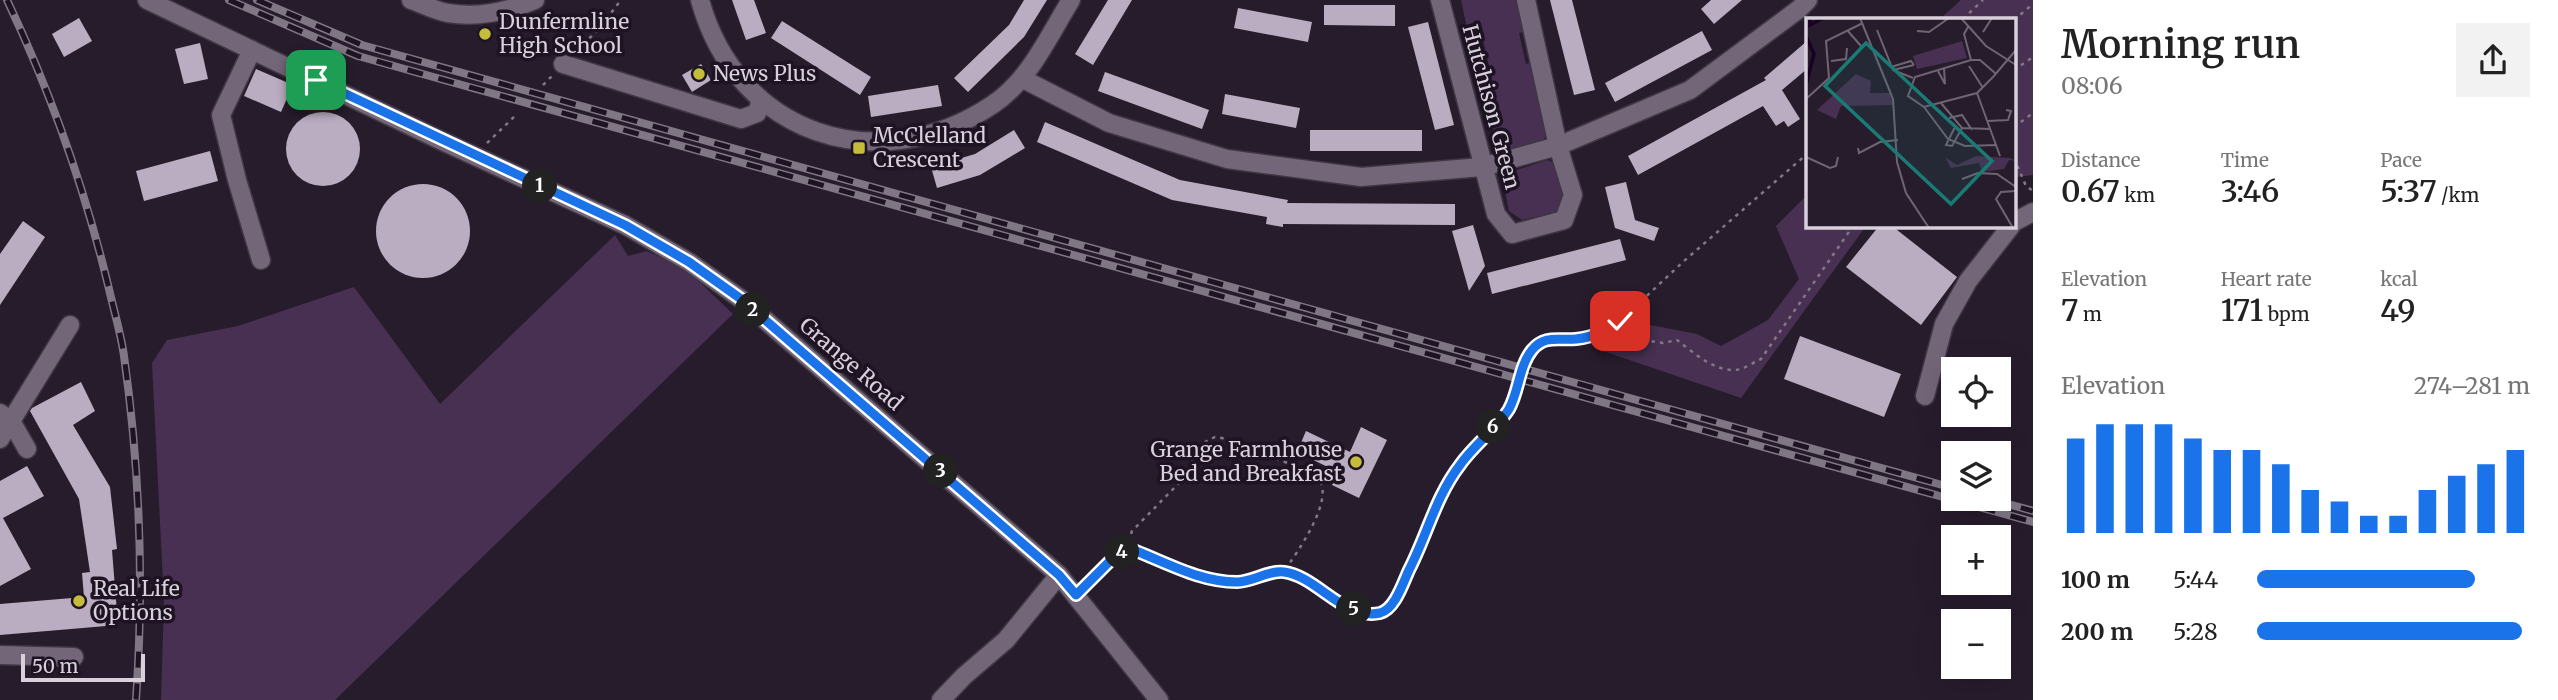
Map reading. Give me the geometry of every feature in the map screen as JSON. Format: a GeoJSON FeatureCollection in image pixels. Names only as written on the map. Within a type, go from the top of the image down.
{"type":"FeatureCollection","features":[{"type":"Feature","properties":{"kind":"street","name":"Grange Road"},"geometry":{"type":"LineString","coordinates":[[147,0],[625,225],[689,262],[752,308],[1059,575],[1159,700]]}},
{"type":"Feature","properties":{"kind":"street"},"geometry":{"type":"LineString","coordinates":[[447,13],[461,0]]}},
{"type":"Feature","properties":{"kind":"street"},"geometry":{"type":"LineString","coordinates":[[416,1],[447,13],[478,14],[513,10],[536,0]]}},
{"type":"Feature","properties":{"kind":"street"},"geometry":{"type":"LineString","coordinates":[[700,0],[711,33],[741,79],[761,100],[790,120],[819,133],[851,141],[886,142],[923,138],[960,123],[993,105],[1023,79],[1071,0]]}},
{"type":"Feature","properties":{"kind":"street","name":"Hutchison Green"},"geometry":{"type":"LineString","coordinates":[[1440,0],[1496,214],[1512,234],[1564,220],[1573,195],[1558,146],[1526,0]]}},
{"type":"Feature","properties":{"kind":"street"},"geometry":{"type":"LineString","coordinates":[[1023,79],[1109,123],[1227,159],[1361,177],[1482,167],[1558,146],[1690,90],[1808,0]]}},
{"type":"Feature","properties":{"kind":"street"},"geometry":{"type":"LineString","coordinates":[[252,50],[221,115],[261,260]]}},
{"type":"Feature","properties":{"kind":"street"},"geometry":{"type":"LineString","coordinates":[[563,64],[741,119],[757,113],[761,100]]}},
{"type":"Feature","properties":{"kind":"street"},"geometry":{"type":"LineString","coordinates":[[2016,222],[2033,212]]}},
{"type":"Feature","properties":{"kind":"street"},"geometry":{"type":"LineString","coordinates":[[1925,396],[1944,324],[1968,281],[2009,228]]}},
{"type":"Feature","properties":{"kind":"street"},"geometry":{"type":"LineString","coordinates":[[0,439],[6,417],[70,325]]}},
{"type":"Feature","properties":{"kind":"street"},"geometry":{"type":"LineString","coordinates":[[6,417],[27,449]]}},
{"type":"Feature","properties":{"kind":"street"},"geometry":{"type":"LineString","coordinates":[[941,700],[1006,640],[1059,575]]}},
{"type":"Feature","properties":{"kind":"street"},"geometry":{"type":"LineString","coordinates":[[0,655],[74,657]]}},
{"type":"Feature","properties":{"kind":"path"},"geometry":{"type":"LineString","coordinates":[[563,64],[598,30],[621,0]]}},
{"type":"Feature","properties":{"kind":"path"},"geometry":{"type":"LineString","coordinates":[[1964,18],[1983,0]]}},
{"type":"Feature","properties":{"kind":"path"},"geometry":{"type":"LineString","coordinates":[[2016,18],[2033,4]]}},
{"type":"Feature","properties":{"kind":"path"},"geometry":{"type":"LineString","coordinates":[[2016,70],[2033,57]]}},
{"type":"Feature","properties":{"kind":"path"},"geometry":{"type":"LineString","coordinates":[[2016,126],[2033,113]]}},
{"type":"Feature","properties":{"kind":"path"},"geometry":{"type":"LineString","coordinates":[[484,145],[517,114]]}},
{"type":"Feature","properties":{"kind":"path"},"geometry":{"type":"LineString","coordinates":[[1601,334],[1620,321],[1684,261],[1806,155]]}},
{"type":"Feature","properties":{"kind":"path"},"geometry":{"type":"LineString","coordinates":[[2016,163],[2026,186],[2033,191]]}},
{"type":"Feature","properties":{"kind":"path"},"geometry":{"type":"LineString","coordinates":[[1076,595],[1118,553],[1126,550],[1136,551],[1205,579],[1240,582],[1283,572],[1310,582],[1348,607],[1366,613],[1382,612],[1392,604],[1413,564],[1444,489],[1478,441],[1505,415],[1532,350],[1548,339],[1577,339],[1601,334],[1663,342],[1677,341],[1696,355],[1725,370],[1741,369],[1761,359],[1852,228]]}},
{"type":"Feature","properties":{"kind":"path"},"geometry":{"type":"LineString","coordinates":[[1126,550],[1132,531],[1183,479],[1201,444],[1215,437],[1243,444],[1318,477],[1324,503],[1283,572]]}},
{"type":"Feature","properties":{"kind":"shaded area"},"geometry":{"type":"Polygon","coordinates":[[[1461,0],[1522,0],[1528,31],[1519,33],[1526,64],[1535,61],[1552,129],[1542,141],[1508,150],[1494,138],[1478,80],[1491,76],[1483,39],[1470,42],[1461,0]]]}},
{"type":"Feature","properties":{"kind":"shaded area"},"geometry":{"type":"Polygon","coordinates":[[[1961,0],[2033,0],[2033,175],[2016,176],[2016,18],[1941,18],[1961,0]]]}},
{"type":"Feature","properties":{"kind":"shaded area"},"geometry":{"type":"Polygon","coordinates":[[[1547,160],[1561,166],[1569,195],[1561,211],[1522,220],[1509,211],[1504,185],[1514,171],[1547,160]]]}},
{"type":"Feature","properties":{"kind":"shaded area"},"geometry":{"type":"Polygon","coordinates":[[[1806,196],[1806,228],[1865,228],[1741,398],[1603,351],[1640,323],[1697,334],[1721,346],[1768,320],[1799,279],[1776,226],[1806,196]]]}},
{"type":"Feature","properties":{"kind":"shaded area"},"geometry":{"type":"Polygon","coordinates":[[[615,235],[628,256],[646,251],[685,268],[733,314],[335,700],[161,700],[164,602],[152,363],[167,340],[238,326],[354,287],[440,404],[615,235]]]}},
{"type":"Feature","properties":{"kind":"building"},"geometry":{"type":"Polygon","coordinates":[[[732,0],[754,0],[766,33],[746,40],[732,0]]]}},
{"type":"Feature","properties":{"kind":"building"},"geometry":{"type":"Polygon","coordinates":[[[1024,0],[1047,0],[1024,37],[968,92],[954,78],[1009,25],[1024,0]]]}},
{"type":"Feature","properties":{"kind":"building"},"geometry":{"type":"Polygon","coordinates":[[[1108,0],[1132,0],[1093,65],[1075,54],[1108,0]]]}},
{"type":"Feature","properties":{"kind":"building"},"geometry":{"type":"Polygon","coordinates":[[[1550,0],[1572,0],[1595,90],[1574,95],[1550,0]]]}},
{"type":"Feature","properties":{"kind":"building"},"geometry":{"type":"Polygon","coordinates":[[[1711,0],[1742,0],[1714,24],[1701,9],[1711,0]]]}},
{"type":"Feature","properties":{"kind":"building"},"geometry":{"type":"Polygon","coordinates":[[[1324,5],[1395,5],[1395,26],[1324,25],[1324,5]]]}},
{"type":"Feature","properties":{"kind":"building"},"geometry":{"type":"Polygon","coordinates":[[[1238,8],[1312,22],[1308,42],[1234,28],[1238,8]]]}},
{"type":"Feature","properties":{"kind":"building"},"geometry":{"type":"Polygon","coordinates":[[[79,18],[92,41],[64,57],[52,34],[79,18]]]}},
{"type":"Feature","properties":{"kind":"building"},"geometry":{"type":"Polygon","coordinates":[[[782,21],[871,77],[860,95],[771,38],[782,21]]]}},
{"type":"Feature","properties":{"kind":"building"},"geometry":{"type":"Polygon","coordinates":[[[1428,22],[1454,125],[1435,130],[1408,27],[1428,22]]]}},
{"type":"Feature","properties":{"kind":"building"},"geometry":{"type":"Polygon","coordinates":[[[1702,31],[1712,50],[1615,102],[1605,83],[1702,31]]]}},
{"type":"Feature","properties":{"kind":"building"},"geometry":{"type":"Polygon","coordinates":[[[1806,42],[1806,70],[1782,90],[1800,119],[1788,127],[1784,121],[1776,126],[1763,106],[1638,175],[1628,156],[1766,80],[1764,78],[1806,42]]]}},
{"type":"Feature","properties":{"kind":"building"},"geometry":{"type":"Polygon","coordinates":[[[200,43],[208,79],[184,84],[175,49],[200,43]]]}},
{"type":"Feature","properties":{"kind":"building"},"geometry":{"type":"Polygon","coordinates":[[[701,64],[711,80],[692,92],[682,75],[701,64]]]}},
{"type":"Feature","properties":{"kind":"building"},"geometry":{"type":"Polygon","coordinates":[[[256,69],[293,85],[281,112],[244,96],[256,69]]]}},
{"type":"Feature","properties":{"kind":"building"},"geometry":{"type":"Polygon","coordinates":[[[1105,72],[1209,110],[1202,129],[1098,91],[1105,72]]]}},
{"type":"Feature","properties":{"kind":"building"},"geometry":{"type":"Polygon","coordinates":[[[938,85],[942,106],[871,117],[868,96],[938,85]]]}},
{"type":"Feature","properties":{"kind":"building"},"geometry":{"type":"Polygon","coordinates":[[[1225,94],[1300,108],[1296,128],[1222,114],[1225,94]]]}},
{"type":"Feature","properties":{"kind":"building"},"geometry":{"type":"Polygon","coordinates":[[[323,112],[337,115],[349,123],[357,135],[360,149],[357,163],[349,175],[337,183],[323,186],[309,183],[297,175],[289,163],[286,149],[289,135],[297,123],[309,115],[323,112]]]}},
{"type":"Feature","properties":{"kind":"building"},"geometry":{"type":"Polygon","coordinates":[[[1045,122],[1180,180],[1288,200],[1287,203],[1455,204],[1455,225],[1283,224],[1283,227],[1266,224],[1267,217],[1172,200],[1037,142],[1045,122]]]}},
{"type":"Feature","properties":{"kind":"building"},"geometry":{"type":"Polygon","coordinates":[[[1014,130],[1025,148],[980,175],[937,188],[931,167],[975,154],[1014,130]]]}},
{"type":"Feature","properties":{"kind":"building"},"geometry":{"type":"Polygon","coordinates":[[[1310,130],[1422,130],[1422,151],[1310,151],[1310,130]]]}},
{"type":"Feature","properties":{"kind":"building"},"geometry":{"type":"Polygon","coordinates":[[[210,151],[218,181],[144,201],[136,171],[210,151]]]}},
{"type":"Feature","properties":{"kind":"building"},"geometry":{"type":"Polygon","coordinates":[[[1626,182],[1635,220],[1659,228],[1654,241],[1615,228],[1605,187],[1626,182]]]}},
{"type":"Feature","properties":{"kind":"building"},"geometry":{"type":"Polygon","coordinates":[[[423,184],[441,188],[456,198],[466,213],[470,231],[466,249],[456,264],[441,274],[423,278],[405,274],[390,264],[380,249],[376,231],[380,213],[390,198],[405,188],[423,184]]]}},
{"type":"Feature","properties":{"kind":"building"},"geometry":{"type":"Polygon","coordinates":[[[23,221],[45,237],[0,305],[0,254],[23,221]]]}},
{"type":"Feature","properties":{"kind":"building"},"geometry":{"type":"Polygon","coordinates":[[[1473,225],[1485,266],[1469,291],[1452,231],[1473,225]]]}},
{"type":"Feature","properties":{"kind":"building"},"geometry":{"type":"Polygon","coordinates":[[[1877,228],[1895,228],[1957,277],[1921,325],[1846,267],[1877,228]]]}},
{"type":"Feature","properties":{"kind":"building"},"geometry":{"type":"Polygon","coordinates":[[[1620,239],[1626,260],[1492,294],[1487,273],[1620,239]]]}},
{"type":"Feature","properties":{"kind":"building"},"geometry":{"type":"Polygon","coordinates":[[[1800,336],[1901,374],[1884,417],[1784,379],[1800,336]]]}},
{"type":"Feature","properties":{"kind":"building"},"geometry":{"type":"Polygon","coordinates":[[[81,382],[95,411],[73,425],[110,487],[117,549],[112,550],[118,625],[0,635],[0,604],[84,597],[82,573],[90,572],[79,499],[30,411],[81,382]]]}},
{"type":"Feature","properties":{"kind":"building"},"geometry":{"type":"Polygon","coordinates":[[[1361,427],[1387,440],[1359,498],[1332,485],[1338,472],[1297,452],[1306,431],[1350,452],[1361,427]]]}},
{"type":"Feature","properties":{"kind":"building"},"geometry":{"type":"Polygon","coordinates":[[[27,466],[44,496],[3,518],[31,569],[0,586],[0,481],[27,466]]]}},
{"type":"Feature","properties":{"kind":"railway"},"geometry":{"type":"LineString","coordinates":[[7,0],[38,70],[78,178],[100,252],[123,348],[134,442],[139,528],[140,614],[136,700]]}},
{"type":"Feature","properties":{"kind":"railway"},"geometry":{"type":"LineString","coordinates":[[229,0],[358,56],[2033,522]]}},
{"type":"Feature","properties":{"kind":"railway"},"geometry":{"type":"LineString","coordinates":[[257,0],[362,45],[1941,485]]}},
{"type":"Feature","properties":{"kind":"railway"},"geometry":{"type":"LineString","coordinates":[[2011,505],[2033,511]]}},
{"type":"Feature","properties":{"kind":"place","name":"Dunfermline High School"},"geometry":{"type":"Point","coordinates":[485,34]}},
{"type":"Feature","properties":{"kind":"place","name":"News Plus"},"geometry":{"type":"Point","coordinates":[699,74]}},
{"type":"Feature","properties":{"kind":"place","name":"McClelland Crescent"},"geometry":{"type":"Point","coordinates":[859,148]}},
{"type":"Feature","properties":{"kind":"place","name":"Grange Farmhouse Bed and Breakfast"},"geometry":{"type":"Point","coordinates":[1356,462]}},
{"type":"Feature","properties":{"kind":"place","name":"Real Life Options"},"geometry":{"type":"Point","coordinates":[79,601]}},
{"type":"Feature","properties":{"kind":"route"},"geometry":{"type":"LineString","coordinates":[[316,80],[625,225],[689,262],[741,299],[868,407],[1059,575],[1076,595],[1118,553],[1126,550],[1136,551],[1205,579],[1240,582],[1283,572],[1310,582],[1348,607],[1366,613],[1382,612],[1392,604],[1413,564],[1444,489],[1478,441],[1505,415],[1511,405],[1532,350],[1548,339],[1568,340],[1601,334],[1620,321]]}}]}
